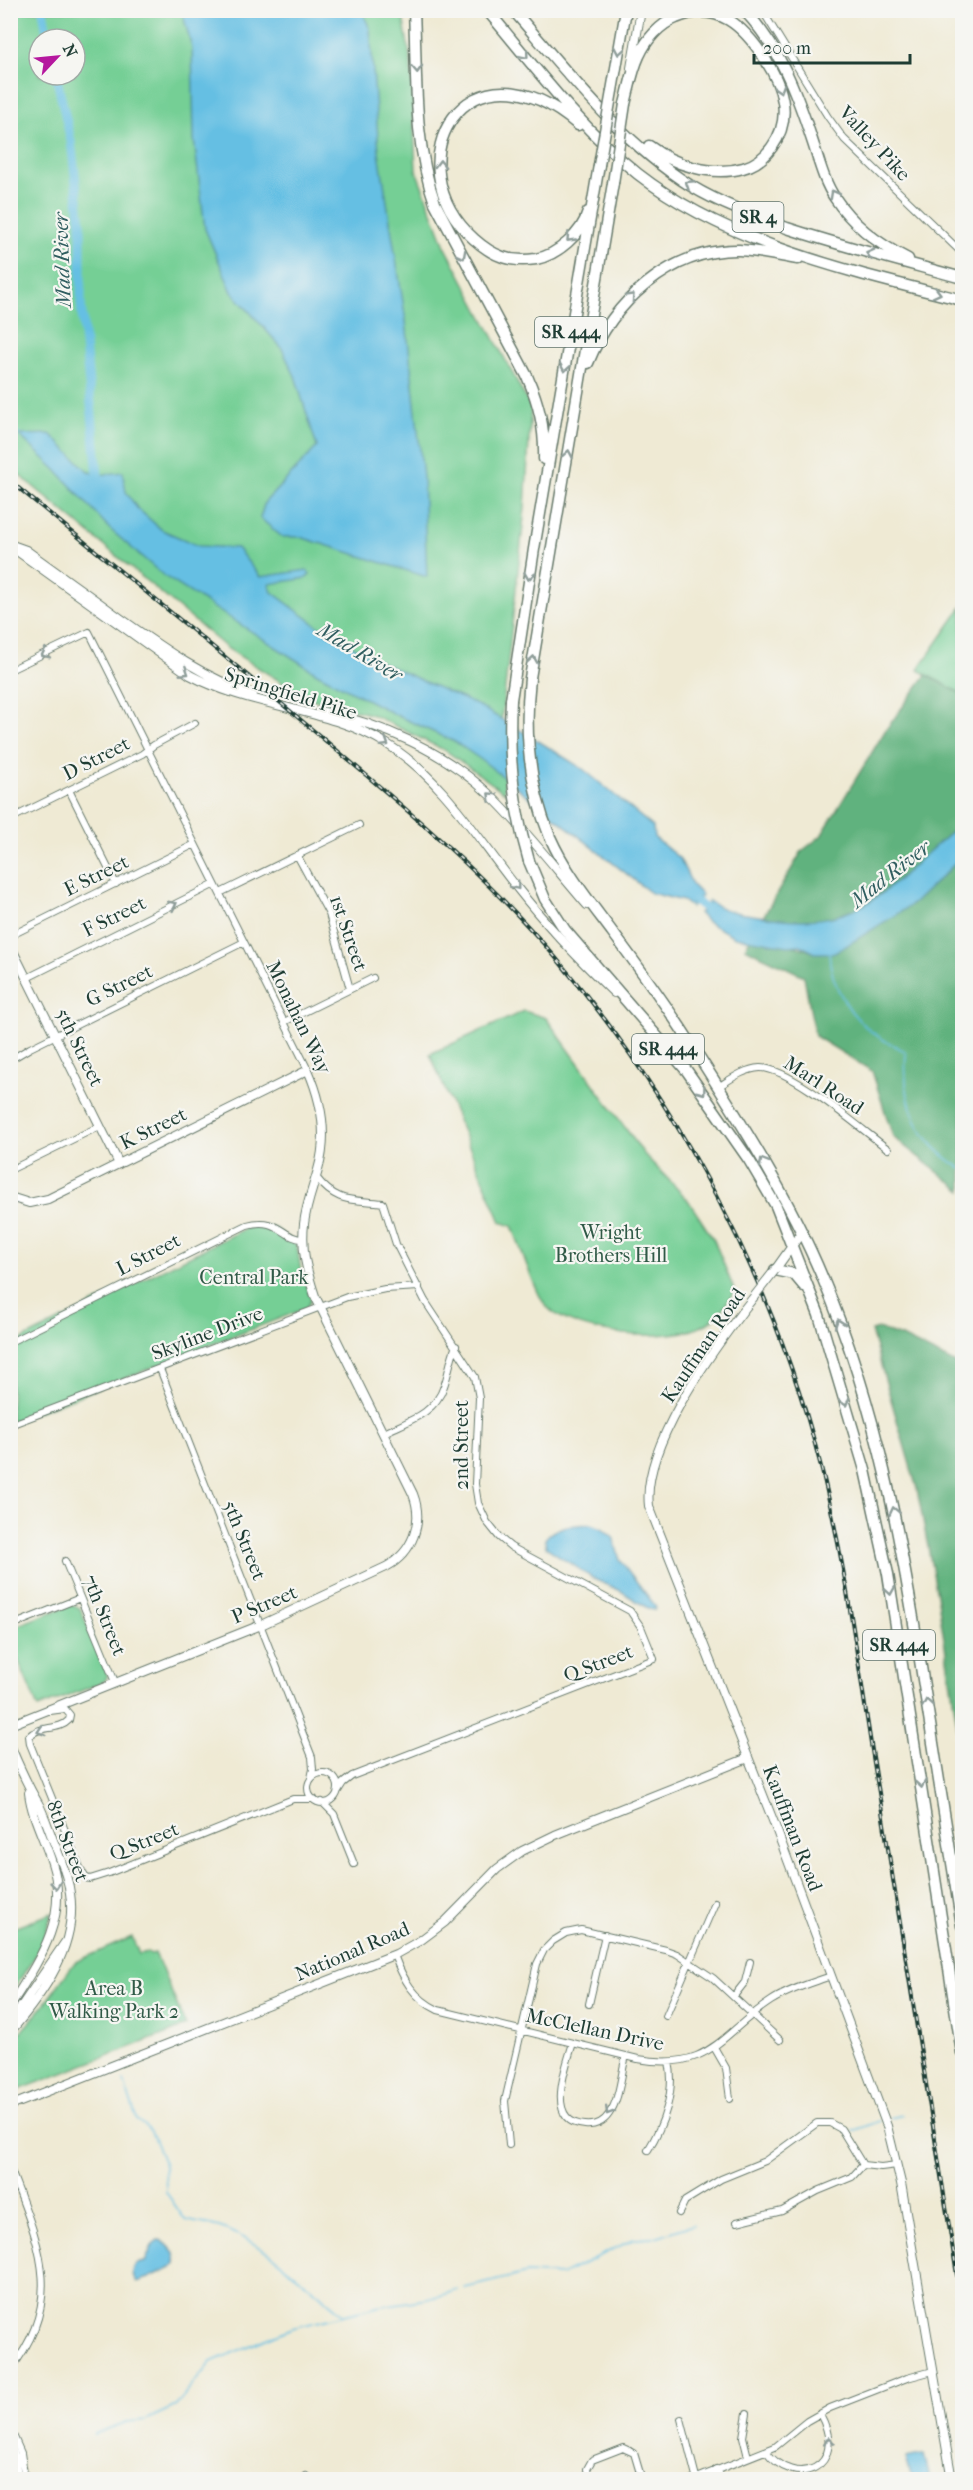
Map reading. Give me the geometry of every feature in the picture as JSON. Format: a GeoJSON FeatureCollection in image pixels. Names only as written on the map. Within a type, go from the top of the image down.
{"type":"FeatureCollection","features":[{"type":"Feature","properties":{"kind":"highway"},"geometry":{"type":"LineString","coordinates":[[414,10],[421,147],[425,175],[435,203],[527,375],[538,401],[543,425],[543,498]]}},
{"type":"Feature","properties":{"kind":"highway","name":"SR 4"},"geometry":{"type":"LineString","coordinates":[[487,10],[570,108],[609,149],[670,197],[709,219],[752,238],[840,266],[963,300]]}},
{"type":"Feature","properties":{"kind":"highway","name":"SR 4"},"geometry":{"type":"LineString","coordinates":[[513,10],[612,120],[660,164],[690,186],[724,204],[845,247],[963,278]]}},
{"type":"Feature","properties":{"kind":"highway","name":"SR 444"},"geometry":{"type":"LineString","coordinates":[[626,10],[511,700],[510,744],[513,787],[529,861],[546,899],[565,930],[705,1095],[749,1160],[776,1206],[819,1315],[865,1470],[888,1574],[963,2053]]}},
{"type":"Feature","properties":{"kind":"highway"},"geometry":{"type":"LineString","coordinates":[[744,10],[769,40],[790,77],[834,197],[867,233],[886,247],[927,269]]}},
{"type":"Feature","properties":{"kind":"highway"},"geometry":{"type":"LineString","coordinates":[[612,120],[664,155],[707,170],[729,172],[752,165],[768,153],[780,136],[785,118],[777,78],[755,43],[738,24],[708,13],[688,13],[679,16],[670,20],[653,34],[638,56],[625,104]]}},
{"type":"Feature","properties":{"kind":"highway"},"geometry":{"type":"LineString","coordinates":[[599,165],[586,217],[573,237],[557,250],[543,257],[522,261],[502,259],[486,250],[467,233],[453,212],[442,188],[439,162],[442,137],[454,114],[470,100],[488,92],[509,92],[537,99],[562,112],[609,149]]}},
{"type":"Feature","properties":{"kind":"highway","name":"SR 444"},"geometry":{"type":"LineString","coordinates":[[625,104],[535,644],[527,718],[529,754],[535,788],[547,829],[558,854],[582,893],[662,1002],[717,1087],[802,1232],[824,1280],[848,1347],[889,1491],[912,1605],[963,1926]]}},
{"type":"Feature","properties":{"kind":"highway"},"geometry":{"type":"LineString","coordinates":[[580,383],[597,342],[614,315],[637,290],[662,273],[687,261],[737,250],[840,266]]}},
{"type":"Feature","properties":{"kind":"highway"},"geometry":{"type":"LineString","coordinates":[[775,1270],[794,1274],[801,1280],[838,1376]]}},
{"type":"Feature","properties":{"kind":"main road"},"geometry":{"type":"LineString","coordinates":[[625,104],[641,10]]}},
{"type":"Feature","properties":{"kind":"main road","name":"Springfield Pike"},"geometry":{"type":"LineString","coordinates":[[10,545],[189,675],[223,691],[332,720],[364,732],[404,755],[446,795],[520,891],[565,944],[654,1034]]}},
{"type":"Feature","properties":{"kind":"main road","name":"Springfield Pike"},"geometry":{"type":"LineString","coordinates":[[10,545],[26,550],[154,642],[227,685],[373,726],[414,742],[454,766],[490,795],[525,831],[662,1002]]}},
{"type":"Feature","properties":{"kind":"main road","name":"5th Street"},"geometry":{"type":"LineString","coordinates":[[10,945],[119,1164]]}},
{"type":"Feature","properties":{"kind":"main road","name":"K Street"},"geometry":{"type":"LineString","coordinates":[[10,1197],[29,1203],[43,1201],[308,1070]]}},
{"type":"Feature","properties":{"kind":"main road","name":"Monahan Way"},"geometry":{"type":"LineString","coordinates":[[308,1070],[317,1092],[322,1119],[322,1150],[307,1206],[303,1239],[307,1273],[321,1307],[384,1433]]}},
{"type":"Feature","properties":{"kind":"main road","name":"Kauffman Road"},"geometry":{"type":"LineString","coordinates":[[802,1232],[707,1361],[676,1414],[652,1470],[648,1494],[652,1519],[748,1758],[876,2093],[897,2165],[952,2480]]}},
{"type":"Feature","properties":{"kind":"main road","name":"P Street"},"geometry":{"type":"LineString","coordinates":[[10,1725],[261,1625],[398,1560],[409,1547],[417,1525],[417,1505],[384,1433]]}},
{"type":"Feature","properties":{"kind":"main road","name":"8th Street"},"geometry":{"type":"LineString","coordinates":[[10,1745],[28,1790],[38,1804],[68,1881],[72,1906],[66,1941],[28,2005],[10,2029]]}},
{"type":"Feature","properties":{"kind":"main road","name":"National Road"},"geometry":{"type":"LineString","coordinates":[[10,2106],[394,1955],[430,1934],[451,1917],[497,1869],[522,1851],[748,1758]]}},
{"type":"Feature","properties":{"kind":"main road","name":"8th Street"},"geometry":{"type":"LineString","coordinates":[[10,2006],[48,1943],[55,1922],[57,1902],[54,1867],[30,1807],[28,1790]]}},
{"type":"Feature","properties":{"kind":"street","name":"Valley Pike"},"geometry":{"type":"LineString","coordinates":[[762,10],[840,134],[862,158],[963,253]]}},
{"type":"Feature","properties":{"kind":"street","name":"Monahan Way"},"geometry":{"type":"LineString","coordinates":[[10,670],[89,632],[308,1070]]}},
{"type":"Feature","properties":{"kind":"street","name":"D Street"},"geometry":{"type":"LineString","coordinates":[[10,819],[147,750],[195,723]]}},
{"type":"Feature","properties":{"kind":"street"},"geometry":{"type":"LineString","coordinates":[[69,790],[116,884]]}},
{"type":"Feature","properties":{"kind":"street"},"geometry":{"type":"LineString","coordinates":[[220,893],[359,825]]}},
{"type":"Feature","properties":{"kind":"street","name":"E Street"},"geometry":{"type":"LineString","coordinates":[[10,936],[195,844]]}},
{"type":"Feature","properties":{"kind":"street","name":"1st Street"},"geometry":{"type":"LineString","coordinates":[[297,855],[329,914],[350,989]]}},
{"type":"Feature","properties":{"kind":"street","name":"F Street"},"geometry":{"type":"LineString","coordinates":[[27,978],[215,884]]}},
{"type":"Feature","properties":{"kind":"street","name":"G Street"},"geometry":{"type":"LineString","coordinates":[[10,1060],[55,1035],[244,942]]}},
{"type":"Feature","properties":{"kind":"street"},"geometry":{"type":"LineString","coordinates":[[284,1022],[373,978]]}},
{"type":"Feature","properties":{"kind":"street","name":"Marl Road"},"geometry":{"type":"LineString","coordinates":[[717,1087],[737,1075],[760,1068],[776,1070],[888,1149]]}},
{"type":"Feature","properties":{"kind":"street"},"geometry":{"type":"LineString","coordinates":[[10,1170],[100,1126]]}},
{"type":"Feature","properties":{"kind":"street","name":"2nd Street"},"geometry":{"type":"LineString","coordinates":[[316,1177],[325,1189],[336,1196],[383,1203],[396,1244],[427,1305],[473,1373],[477,1387],[478,1410],[475,1484],[478,1503],[487,1522],[511,1547],[630,1611],[638,1619],[654,1659]]}},
{"type":"Feature","properties":{"kind":"street","name":"L Street"},"geometry":{"type":"LineString","coordinates":[[10,1342],[247,1225],[260,1222],[273,1225],[297,1239],[303,1239]]}},
{"type":"Feature","properties":{"kind":"street","name":"Skyline Drive"},"geometry":{"type":"LineString","coordinates":[[10,1425],[321,1307],[371,1291],[419,1287]]}},
{"type":"Feature","properties":{"kind":"street"},"geometry":{"type":"LineString","coordinates":[[384,1433],[436,1404],[456,1346]]}},
{"type":"Feature","properties":{"kind":"street","name":"5th Street"},"geometry":{"type":"LineString","coordinates":[[160,1369],[312,1757],[314,1769],[311,1778]]}},
{"type":"Feature","properties":{"kind":"street","name":"7th Street"},"geometry":{"type":"LineString","coordinates":[[65,1561],[115,1682]]}},
{"type":"Feature","properties":{"kind":"street"},"geometry":{"type":"LineString","coordinates":[[10,1626],[81,1598]]}},
{"type":"Feature","properties":{"kind":"street","name":"Q Street"},"geometry":{"type":"LineString","coordinates":[[336,1794],[343,1783],[352,1776],[654,1659]]}},
{"type":"Feature","properties":{"kind":"street","name":"Q Street"},"geometry":{"type":"LineString","coordinates":[[46,1711],[65,1709],[69,1713],[69,1720],[64,1725],[35,1731],[29,1736],[30,1744],[86,1878],[90,1879],[293,1799],[308,1787]]}},
{"type":"Feature","properties":{"kind":"street","name":"5th Street"},"geometry":{"type":"LineString","coordinates":[[312,1757],[329,1774]]}},
{"type":"Feature","properties":{"kind":"street"},"geometry":{"type":"LineString","coordinates":[[334,1814],[336,1794],[336,1780],[329,1774],[316,1774],[311,1778],[308,1787],[314,1799],[329,1802],[336,1794]]}},
{"type":"Feature","properties":{"kind":"street","name":"Q Street"},"geometry":{"type":"LineString","coordinates":[[329,1774],[352,1776]]}},
{"type":"Feature","properties":{"kind":"street","name":"Q Street"},"geometry":{"type":"LineString","coordinates":[[293,1799],[314,1799]]}},
{"type":"Feature","properties":{"kind":"street"},"geometry":{"type":"LineString","coordinates":[[322,1802],[334,1814],[354,1864]]}},
{"type":"Feature","properties":{"kind":"street"},"geometry":{"type":"LineString","coordinates":[[666,2016],[715,1903]]}},
{"type":"Feature","properties":{"kind":"street"},"geometry":{"type":"LineString","coordinates":[[508,2145],[505,2101],[537,1964],[548,1946],[560,1936],[573,1931],[588,1931],[666,1950],[689,1962],[734,1996],[780,2040]]}},
{"type":"Feature","properties":{"kind":"street"},"geometry":{"type":"LineString","coordinates":[[589,2004],[605,1935]]}},
{"type":"Feature","properties":{"kind":"street","name":"McClellan Drive"},"geometry":{"type":"LineString","coordinates":[[394,1955],[406,1983],[432,2008],[626,2056],[669,2062],[687,2059],[714,2047],[777,1998],[831,1976]]}},
{"type":"Feature","properties":{"kind":"street"},"geometry":{"type":"LineString","coordinates":[[734,1996],[745,1982],[750,1962]]}},
{"type":"Feature","properties":{"kind":"street"},"geometry":{"type":"LineString","coordinates":[[573,2043],[560,2099],[567,2117],[580,2125],[597,2124],[610,2113],[626,2056]]}},
{"type":"Feature","properties":{"kind":"street"},"geometry":{"type":"LineString","coordinates":[[714,2047],[726,2068],[730,2099]]}},
{"type":"Feature","properties":{"kind":"street"},"geometry":{"type":"LineString","coordinates":[[648,2151],[663,2120],[672,2080],[669,2062]]}},
{"type":"Feature","properties":{"kind":"street"},"geometry":{"type":"LineString","coordinates":[[679,2213],[685,2201],[720,2179],[765,2161],[818,2123],[830,2123],[841,2129],[863,2165]]}},
{"type":"Feature","properties":{"kind":"street"},"geometry":{"type":"LineString","coordinates":[[863,2165],[880,2167],[897,2165]]}},
{"type":"Feature","properties":{"kind":"street"},"geometry":{"type":"LineString","coordinates":[[737,2222],[782,2211],[818,2191],[852,2177],[863,2165]]}},
{"type":"Feature","properties":{"kind":"street"},"geometry":{"type":"LineString","coordinates":[[10,2169],[37,2236],[43,2278],[41,2307],[33,2332],[10,2370]]}},
{"type":"Feature","properties":{"kind":"street"},"geometry":{"type":"LineString","coordinates":[[681,2419],[694,2478],[766,2451],[820,2414],[907,2378],[933,2371]]}},
{"type":"Feature","properties":{"kind":"street"},"geometry":{"type":"LineString","coordinates":[[747,2413],[743,2437],[748,2457]]}},
{"type":"Feature","properties":{"kind":"street"},"geometry":{"type":"LineString","coordinates":[[766,2451],[776,2467],[787,2475],[801,2478],[818,2472],[827,2459],[830,2448],[827,2427],[820,2414]]}},
{"type":"Feature","properties":{"kind":"street"},"geometry":{"type":"LineString","coordinates":[[10,2428],[21,2453],[25,2480]]}},
{"type":"Feature","properties":{"kind":"street"},"geometry":{"type":"LineString","coordinates":[[10,2443],[15,2457],[18,2480]]}},
{"type":"Feature","properties":{"kind":"street"},"geometry":{"type":"LineString","coordinates":[[589,2480],[587,2469],[592,2460],[623,2448],[634,2453],[642,2480]]}},
{"type":"Feature","properties":{"kind":"street"},"geometry":{"type":"LineString","coordinates":[[716,2469],[722,2480]]}},
{"type":"Feature","properties":{"kind":"green space"},"geometry":{"type":"Polygon","coordinates":[[[11,11],[402,11],[411,62],[416,170],[445,246],[531,408],[525,508],[501,724],[505,793],[446,751],[373,715],[307,698],[228,649],[11,468],[11,11]]]}},
{"type":"Feature","properties":{"kind":"green space"},"geometry":{"type":"Polygon","coordinates":[[[962,607],[962,694],[918,670],[962,607]]]}},
{"type":"Feature","properties":{"kind":"green space"},"geometry":{"type":"Polygon","coordinates":[[[926,675],[962,694],[962,824],[906,873],[868,902],[822,919],[795,922],[763,917],[802,851],[821,836],[885,731],[926,675]]]}},
{"type":"Feature","properties":{"kind":"green space"},"geometry":{"type":"Polygon","coordinates":[[[962,857],[962,1191],[893,1137],[872,1071],[815,1036],[804,976],[745,948],[750,939],[791,945],[815,953],[913,904],[962,857]]]}},
{"type":"Feature","properties":{"kind":"green space","name":"Wright Brothers Hill"},"geometry":{"type":"Polygon","coordinates":[[[524,1011],[546,1018],[644,1154],[688,1200],[714,1240],[735,1292],[708,1323],[692,1330],[672,1334],[624,1334],[578,1324],[559,1316],[542,1300],[512,1226],[501,1222],[430,1054],[524,1011]]]}},
{"type":"Feature","properties":{"kind":"green space","name":"Central Park"},"geometry":{"type":"Polygon","coordinates":[[[256,1225],[276,1229],[297,1246],[301,1271],[311,1299],[307,1308],[11,1422],[11,1345],[256,1225]]]}},
{"type":"Feature","properties":{"kind":"green space"},"geometry":{"type":"Polygon","coordinates":[[[878,1329],[902,1337],[962,1367],[962,1757],[938,1600],[917,1489],[871,1331],[878,1329]]]}},
{"type":"Feature","properties":{"kind":"green space"},"geometry":{"type":"Polygon","coordinates":[[[70,1605],[80,1608],[107,1678],[103,1682],[38,1708],[11,1643],[10,1628],[70,1605]]]}},
{"type":"Feature","properties":{"kind":"green space"},"geometry":{"type":"Polygon","coordinates":[[[52,1913],[40,1949],[11,1993],[11,1929],[52,1913]]]}},
{"type":"Feature","properties":{"kind":"green space","name":"Area B Walking Park 2"},"geometry":{"type":"Polygon","coordinates":[[[132,1937],[139,1954],[155,1953],[186,2026],[11,2093],[11,2043],[40,2010],[75,1962],[132,1937]]]}},
{"type":"Feature","properties":{"kind":"water"},"geometry":{"type":"Polygon","coordinates":[[[182,11],[362,11],[370,29],[379,152],[406,321],[423,477],[427,577],[300,537],[282,537],[260,518],[265,502],[317,447],[295,376],[281,347],[232,292],[205,229],[194,139],[192,48],[182,11]]]}},
{"type":"Feature","properties":{"kind":"water"},"geometry":{"type":"Polygon","coordinates":[[[50,434],[88,471],[98,475],[123,472],[126,492],[137,508],[162,530],[199,546],[237,548],[260,577],[307,570],[310,574],[307,578],[269,584],[272,592],[326,632],[383,663],[479,706],[583,769],[653,827],[654,837],[680,859],[693,886],[702,895],[699,898],[693,895],[697,900],[695,903],[689,900],[693,905],[691,907],[683,901],[651,893],[483,761],[455,742],[398,716],[315,672],[164,576],[111,530],[56,470],[19,435],[50,434]]]}},
{"type":"Feature","properties":{"kind":"water"},"geometry":{"type":"Polygon","coordinates":[[[962,824],[962,857],[913,904],[835,953],[815,953],[800,945],[788,946],[735,937],[707,922],[699,913],[701,911],[706,913],[703,909],[705,906],[710,908],[707,904],[709,901],[736,912],[802,920],[831,917],[855,909],[896,882],[962,824]]]}},
{"type":"Feature","properties":{"kind":"water"},"geometry":{"type":"Polygon","coordinates":[[[591,1524],[602,1528],[613,1537],[620,1560],[656,1607],[655,1610],[649,1609],[621,1591],[594,1579],[546,1547],[545,1539],[554,1531],[591,1524]]]}},
{"type":"Feature","properties":{"kind":"water"},"geometry":{"type":"Polygon","coordinates":[[[158,2241],[171,2249],[175,2257],[175,2265],[137,2282],[133,2275],[136,2264],[145,2262],[153,2245],[158,2241]]]}},
{"type":"Feature","properties":{"kind":"water"},"geometry":{"type":"Polygon","coordinates":[[[924,2455],[930,2479],[912,2479],[906,2458],[924,2455]]]}},
{"type":"Feature","properties":{"kind":"waterway","name":"Mad River"},"geometry":{"type":"LineString","coordinates":[[43,10],[46,27]]}},
{"type":"Feature","properties":{"kind":"waterway","name":"Mad River"},"geometry":{"type":"LineString","coordinates":[[59,87],[71,141],[81,224],[81,304],[98,475],[102,484]]}},
{"type":"Feature","properties":{"kind":"waterway"},"geometry":{"type":"LineString","coordinates":[[10,426],[20,435]]}},
{"type":"Feature","properties":{"kind":"waterway","name":"Mad River"},"geometry":{"type":"LineString","coordinates":[[688,895],[712,914]]}},
{"type":"Feature","properties":{"kind":"waterway"},"geometry":{"type":"LineString","coordinates":[[829,952],[833,977],[852,1013],[871,1031],[906,1053],[905,1072],[910,1106],[923,1134],[934,1147],[962,1169]]}},
{"type":"Feature","properties":{"kind":"waterway"},"geometry":{"type":"LineString","coordinates":[[124,2081],[137,2120],[151,2131],[165,2166],[166,2192],[185,2220],[213,2225],[238,2235],[285,2266],[343,2314]]}},
{"type":"Feature","properties":{"kind":"waterway"},"geometry":{"type":"LineString","coordinates":[[890,2118],[903,2115]]}},
{"type":"Feature","properties":{"kind":"waterway"},"geometry":{"type":"LineString","coordinates":[[853,2131],[880,2121]]}},
{"type":"Feature","properties":{"kind":"waterway"},"geometry":{"type":"LineString","coordinates":[[465,2288],[527,2273],[561,2275],[634,2239],[651,2238],[693,2225]]}},
{"type":"Feature","properties":{"kind":"waterway"},"geometry":{"type":"LineString","coordinates":[[94,2434],[127,2422],[146,2420],[176,2406],[211,2362],[292,2328],[381,2306],[428,2299],[458,2290]]}},
{"type":"Feature","properties":{"kind":"railway"},"geometry":{"type":"LineString","coordinates":[[10,481],[363,773],[431,831],[496,892],[556,958],[642,1072],[681,1133],[716,1196],[748,1261],[776,1327],[800,1395],[830,1504],[853,1627],[962,2306]]}}]}
